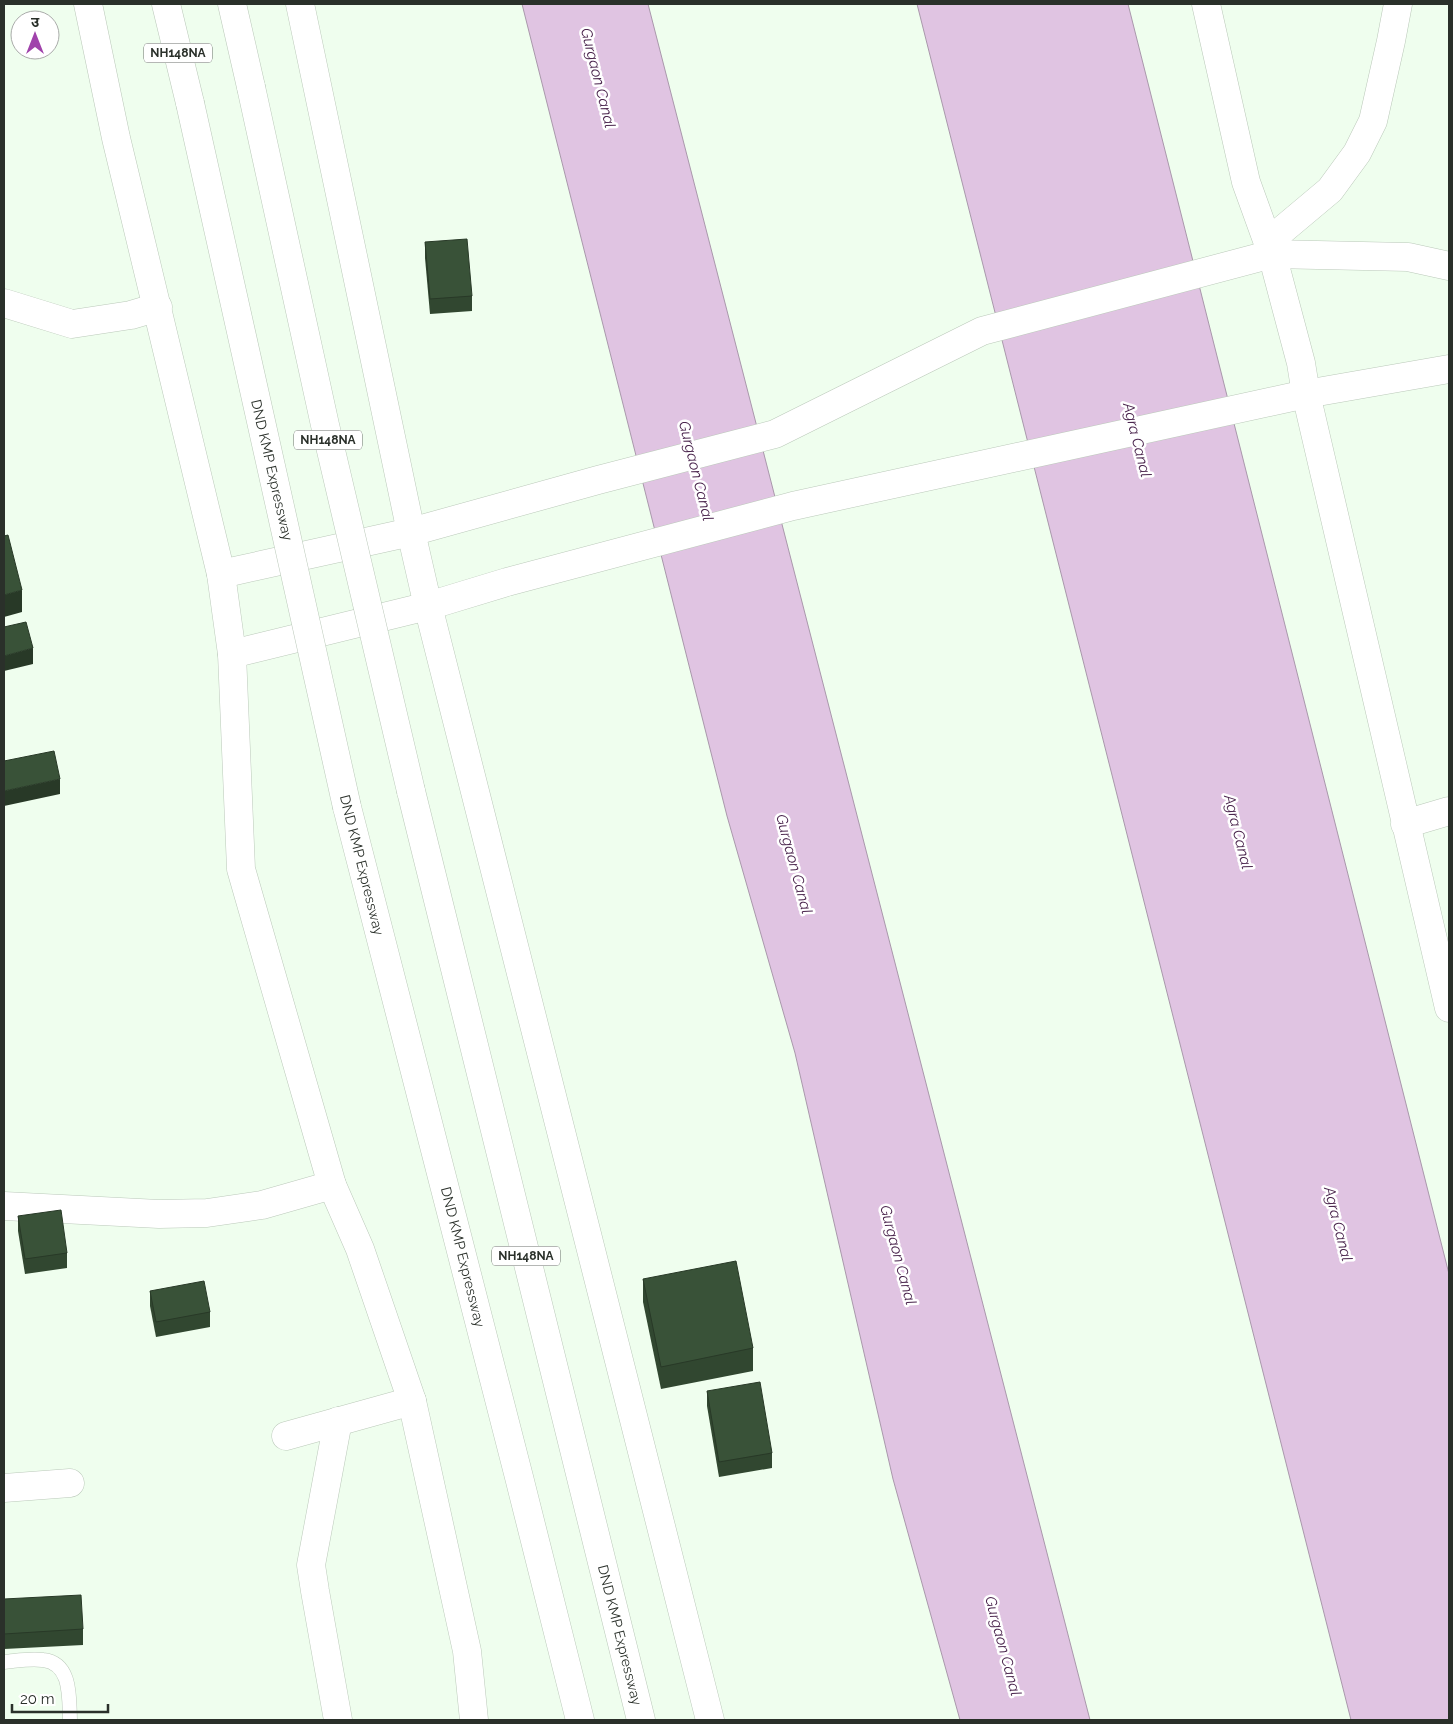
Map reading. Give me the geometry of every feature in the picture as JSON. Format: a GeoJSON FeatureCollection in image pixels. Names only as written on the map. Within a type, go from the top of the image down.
{"type":"FeatureCollection","features":[{"type":"Feature","properties":{"kind":"main road"},"geometry":{"type":"LineString","coordinates":[[88,4],[116,138],[221,574],[232,654],[242,869],[332,1185],[360,1249],[412,1401],[467,1651],[474,1720]]}},
{"type":"Feature","properties":{"kind":"main road","name":"DND KMP Expressway"},"geometry":{"type":"LineString","coordinates":[[166,4],[190,103],[347,807],[580,1720]]}},
{"type":"Feature","properties":{"kind":"main road","name":"DND KMP Expressway"},"geometry":{"type":"LineString","coordinates":[[232,4],[325,425],[411,791],[641,1720]]}},
{"type":"Feature","properties":{"kind":"main road"},"geometry":{"type":"LineString","coordinates":[[300,4],[428,606],[710,1720]]}},
{"type":"Feature","properties":{"kind":"main road"},"geometry":{"type":"LineString","coordinates":[[1206,4],[1246,182],[1270,248],[1301,363],[1306,394],[1449,1008]]}},
{"type":"Feature","properties":{"kind":"main road"},"geometry":{"type":"LineString","coordinates":[[221,574],[411,532],[598,480],[775,434],[982,331],[1225,268],[1270,248],[1330,190],[1357,153],[1373,121],[1398,4]]}},
{"type":"Feature","properties":{"kind":"main road"},"geometry":{"type":"LineString","coordinates":[[1270,248],[1408,257],[1449,266]]}},
{"type":"Feature","properties":{"kind":"main road"},"geometry":{"type":"LineString","coordinates":[[4,303],[72,324],[131,315],[158,307]]}},
{"type":"Feature","properties":{"kind":"main road"},"geometry":{"type":"LineString","coordinates":[[232,654],[428,606],[507,582],[793,506],[1306,394],[1449,369]]}},
{"type":"Feature","properties":{"kind":"main road"},"geometry":{"type":"LineString","coordinates":[[1405,824],[1449,811]]}},
{"type":"Feature","properties":{"kind":"main road"},"geometry":{"type":"LineString","coordinates":[[4,1206],[159,1214],[206,1213],[262,1205],[332,1185]]}},
{"type":"Feature","properties":{"kind":"main road"},"geometry":{"type":"LineString","coordinates":[[286,1436],[412,1401]]}},
{"type":"Feature","properties":{"kind":"main road"},"geometry":{"type":"LineString","coordinates":[[338,1421],[311,1565],[314,1591],[338,1720]]}},
{"type":"Feature","properties":{"kind":"main road"},"geometry":{"type":"LineString","coordinates":[[4,1488],[70,1482]]}},
{"type":"Feature","properties":{"kind":"lane"},"geometry":{"type":"LineString","coordinates":[[4,1662],[43,1660],[57,1664],[66,1676],[69,1692],[70,1720]]}},
{"type":"Feature","properties":{"kind":"water","name":"Gurgaon Canal"},"geometry":{"type":"Polygon","coordinates":[[[522,4],[648,4],[1090,1720],[960,1720],[893,1479],[795,1053],[727,816],[522,4]]]}},
{"type":"Feature","properties":{"kind":"water","name":"Agra Canal"},"geometry":{"type":"Polygon","coordinates":[[[917,4],[1128,4],[1449,1274],[1449,1720],[1351,1720],[917,4]]]}},
{"type":"Feature","properties":{"kind":"building"},"geometry":{"type":"Polygon","coordinates":[[[467,239],[472,296],[430,299],[425,242],[467,239]]]}},
{"type":"Feature","properties":{"kind":"building"},"geometry":{"type":"Polygon","coordinates":[[[8,535],[22,590],[4,595],[4,536],[8,535]]]}},
{"type":"Feature","properties":{"kind":"building"},"geometry":{"type":"Polygon","coordinates":[[[26,622],[33,648],[4,656],[4,627],[26,622]]]}},
{"type":"Feature","properties":{"kind":"building"},"geometry":{"type":"Polygon","coordinates":[[[54,751],[60,779],[4,791],[4,761],[54,751]]]}},
{"type":"Feature","properties":{"kind":"building"},"geometry":{"type":"Polygon","coordinates":[[[61,1210],[67,1253],[25,1259],[18,1216],[61,1210]]]}},
{"type":"Feature","properties":{"kind":"building"},"geometry":{"type":"Polygon","coordinates":[[[736,1261],[753,1348],[661,1367],[643,1279],[736,1261]]]}},
{"type":"Feature","properties":{"kind":"building"},"geometry":{"type":"Polygon","coordinates":[[[204,1281],[210,1312],[156,1322],[150,1291],[204,1281]]]}},
{"type":"Feature","properties":{"kind":"building"},"geometry":{"type":"Polygon","coordinates":[[[760,1382],[772,1453],[719,1462],[707,1391],[760,1382]]]}},
{"type":"Feature","properties":{"kind":"building"},"geometry":{"type":"Polygon","coordinates":[[[81,1595],[83,1629],[4,1634],[4,1599],[81,1595]]]}}]}
